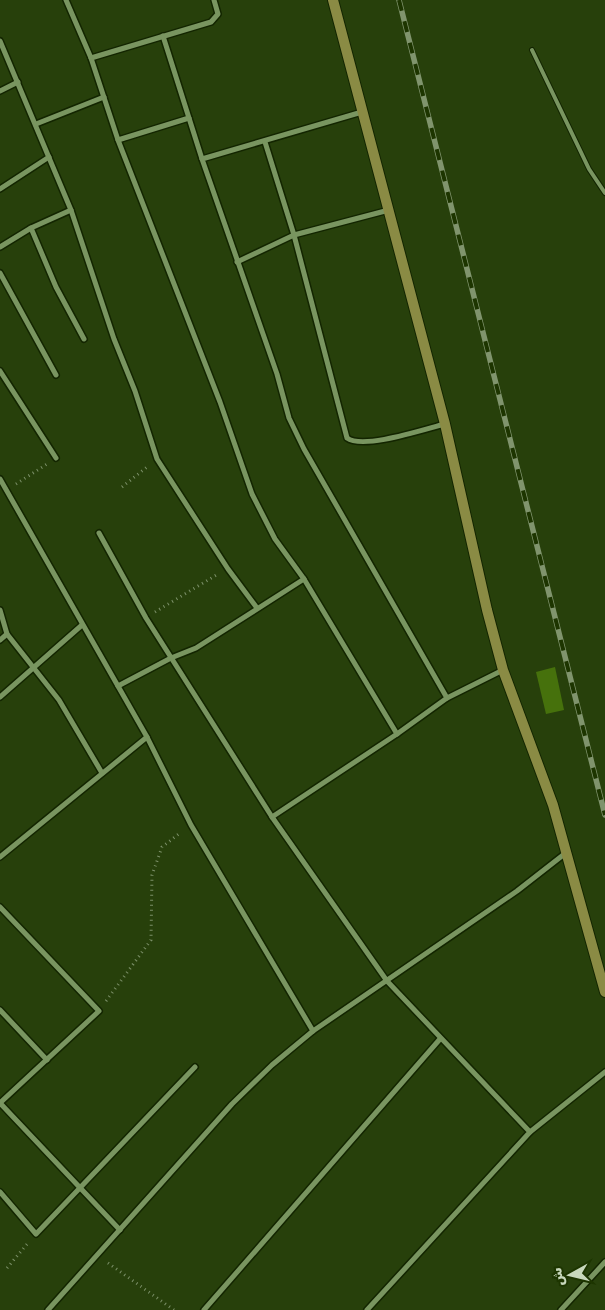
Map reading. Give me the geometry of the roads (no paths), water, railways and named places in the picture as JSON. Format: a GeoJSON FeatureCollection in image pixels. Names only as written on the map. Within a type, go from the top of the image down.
{"type":"FeatureCollection","features":[{"type":"Feature","properties":{"kind":"main road"},"geometry":{"type":"LineString","coordinates":[[333,0],[446,424],[487,610],[503,670],[553,805],[568,852],[605,992]]}},
{"type":"Feature","properties":{"kind":"street"},"geometry":{"type":"LineString","coordinates":[[66,0],[91,58],[118,140],[220,402],[252,494],[275,539],[304,579],[397,734]]}},
{"type":"Feature","properties":{"kind":"street"},"geometry":{"type":"LineString","coordinates":[[91,58],[206,24],[216,19],[218,14],[214,0]]}},
{"type":"Feature","properties":{"kind":"street"},"geometry":{"type":"LineString","coordinates":[[163,36],[202,160],[277,374],[289,418],[304,449],[447,698]]}},
{"type":"Feature","properties":{"kind":"street"},"geometry":{"type":"LineString","coordinates":[[0,41],[71,210],[114,340],[135,391],[157,459],[228,569],[257,608]]}},
{"type":"Feature","properties":{"kind":"street"},"geometry":{"type":"LineString","coordinates":[[0,92],[18,82]]}},
{"type":"Feature","properties":{"kind":"street"},"geometry":{"type":"LineString","coordinates":[[36,124],[104,97]]}},
{"type":"Feature","properties":{"kind":"street"},"geometry":{"type":"LineString","coordinates":[[202,160],[362,112]]}},
{"type":"Feature","properties":{"kind":"street"},"geometry":{"type":"LineString","coordinates":[[118,140],[189,118]]}},
{"type":"Feature","properties":{"kind":"street"},"geometry":{"type":"LineString","coordinates":[[265,142],[294,235],[347,438],[356,442],[384,439],[446,424]]}},
{"type":"Feature","properties":{"kind":"street"},"geometry":{"type":"LineString","coordinates":[[0,189],[49,157]]}},
{"type":"Feature","properties":{"kind":"street"},"geometry":{"type":"LineString","coordinates":[[0,247],[30,228],[71,210]]}},
{"type":"Feature","properties":{"kind":"street"},"geometry":{"type":"LineString","coordinates":[[237,262],[294,235],[390,210]]}},
{"type":"Feature","properties":{"kind":"street"},"geometry":{"type":"LineString","coordinates":[[30,228],[56,287],[84,339]]}},
{"type":"Feature","properties":{"kind":"street"},"geometry":{"type":"LineString","coordinates":[[0,273],[56,375]]}},
{"type":"Feature","properties":{"kind":"street"},"geometry":{"type":"LineString","coordinates":[[0,371],[56,458]]}},
{"type":"Feature","properties":{"kind":"street"},"geometry":{"type":"LineString","coordinates":[[0,479],[147,737],[191,824],[313,1031]]}},
{"type":"Feature","properties":{"kind":"street"},"geometry":{"type":"LineString","coordinates":[[99,533],[146,618],[272,817],[387,981],[530,1132]]}},
{"type":"Feature","properties":{"kind":"street"},"geometry":{"type":"LineString","coordinates":[[118,686],[171,658],[196,648],[304,579]]}},
{"type":"Feature","properties":{"kind":"street"},"geometry":{"type":"LineString","coordinates":[[0,610],[7,634],[59,700],[102,773]]}},
{"type":"Feature","properties":{"kind":"street"},"geometry":{"type":"LineString","coordinates":[[0,697],[82,625]]}},
{"type":"Feature","properties":{"kind":"street"},"geometry":{"type":"LineString","coordinates":[[0,640],[7,634]]}},
{"type":"Feature","properties":{"kind":"street"},"geometry":{"type":"LineString","coordinates":[[272,817],[397,734],[447,698],[503,670]]}},
{"type":"Feature","properties":{"kind":"street"},"geometry":{"type":"LineString","coordinates":[[0,857],[147,737]]}},
{"type":"Feature","properties":{"kind":"street"},"geometry":{"type":"LineString","coordinates":[[48,1310],[232,1104],[272,1065],[313,1031],[517,891],[568,852]]}},
{"type":"Feature","properties":{"kind":"street"},"geometry":{"type":"LineString","coordinates":[[0,907],[99,1011],[0,1103],[120,1230]]}},
{"type":"Feature","properties":{"kind":"street"},"geometry":{"type":"LineString","coordinates":[[0,1010],[48,1060]]}},
{"type":"Feature","properties":{"kind":"street"},"geometry":{"type":"LineString","coordinates":[[204,1310],[440,1039]]}},
{"type":"Feature","properties":{"kind":"street"},"geometry":{"type":"LineString","coordinates":[[0,1192],[36,1234],[195,1067]]}},
{"type":"Feature","properties":{"kind":"street"},"geometry":{"type":"LineString","coordinates":[[367,1310],[530,1132],[605,1072]]}},
{"type":"Feature","properties":{"kind":"street"},"geometry":{"type":"LineString","coordinates":[[561,1310],[605,1262]]}},
{"type":"Feature","properties":{"kind":"lane"},"geometry":{"type":"LineString","coordinates":[[532,50],[589,169],[605,193]]}},
{"type":"Feature","properties":{"kind":"railway"},"geometry":{"type":"LineString","coordinates":[[399,0],[605,815]]}}]}
